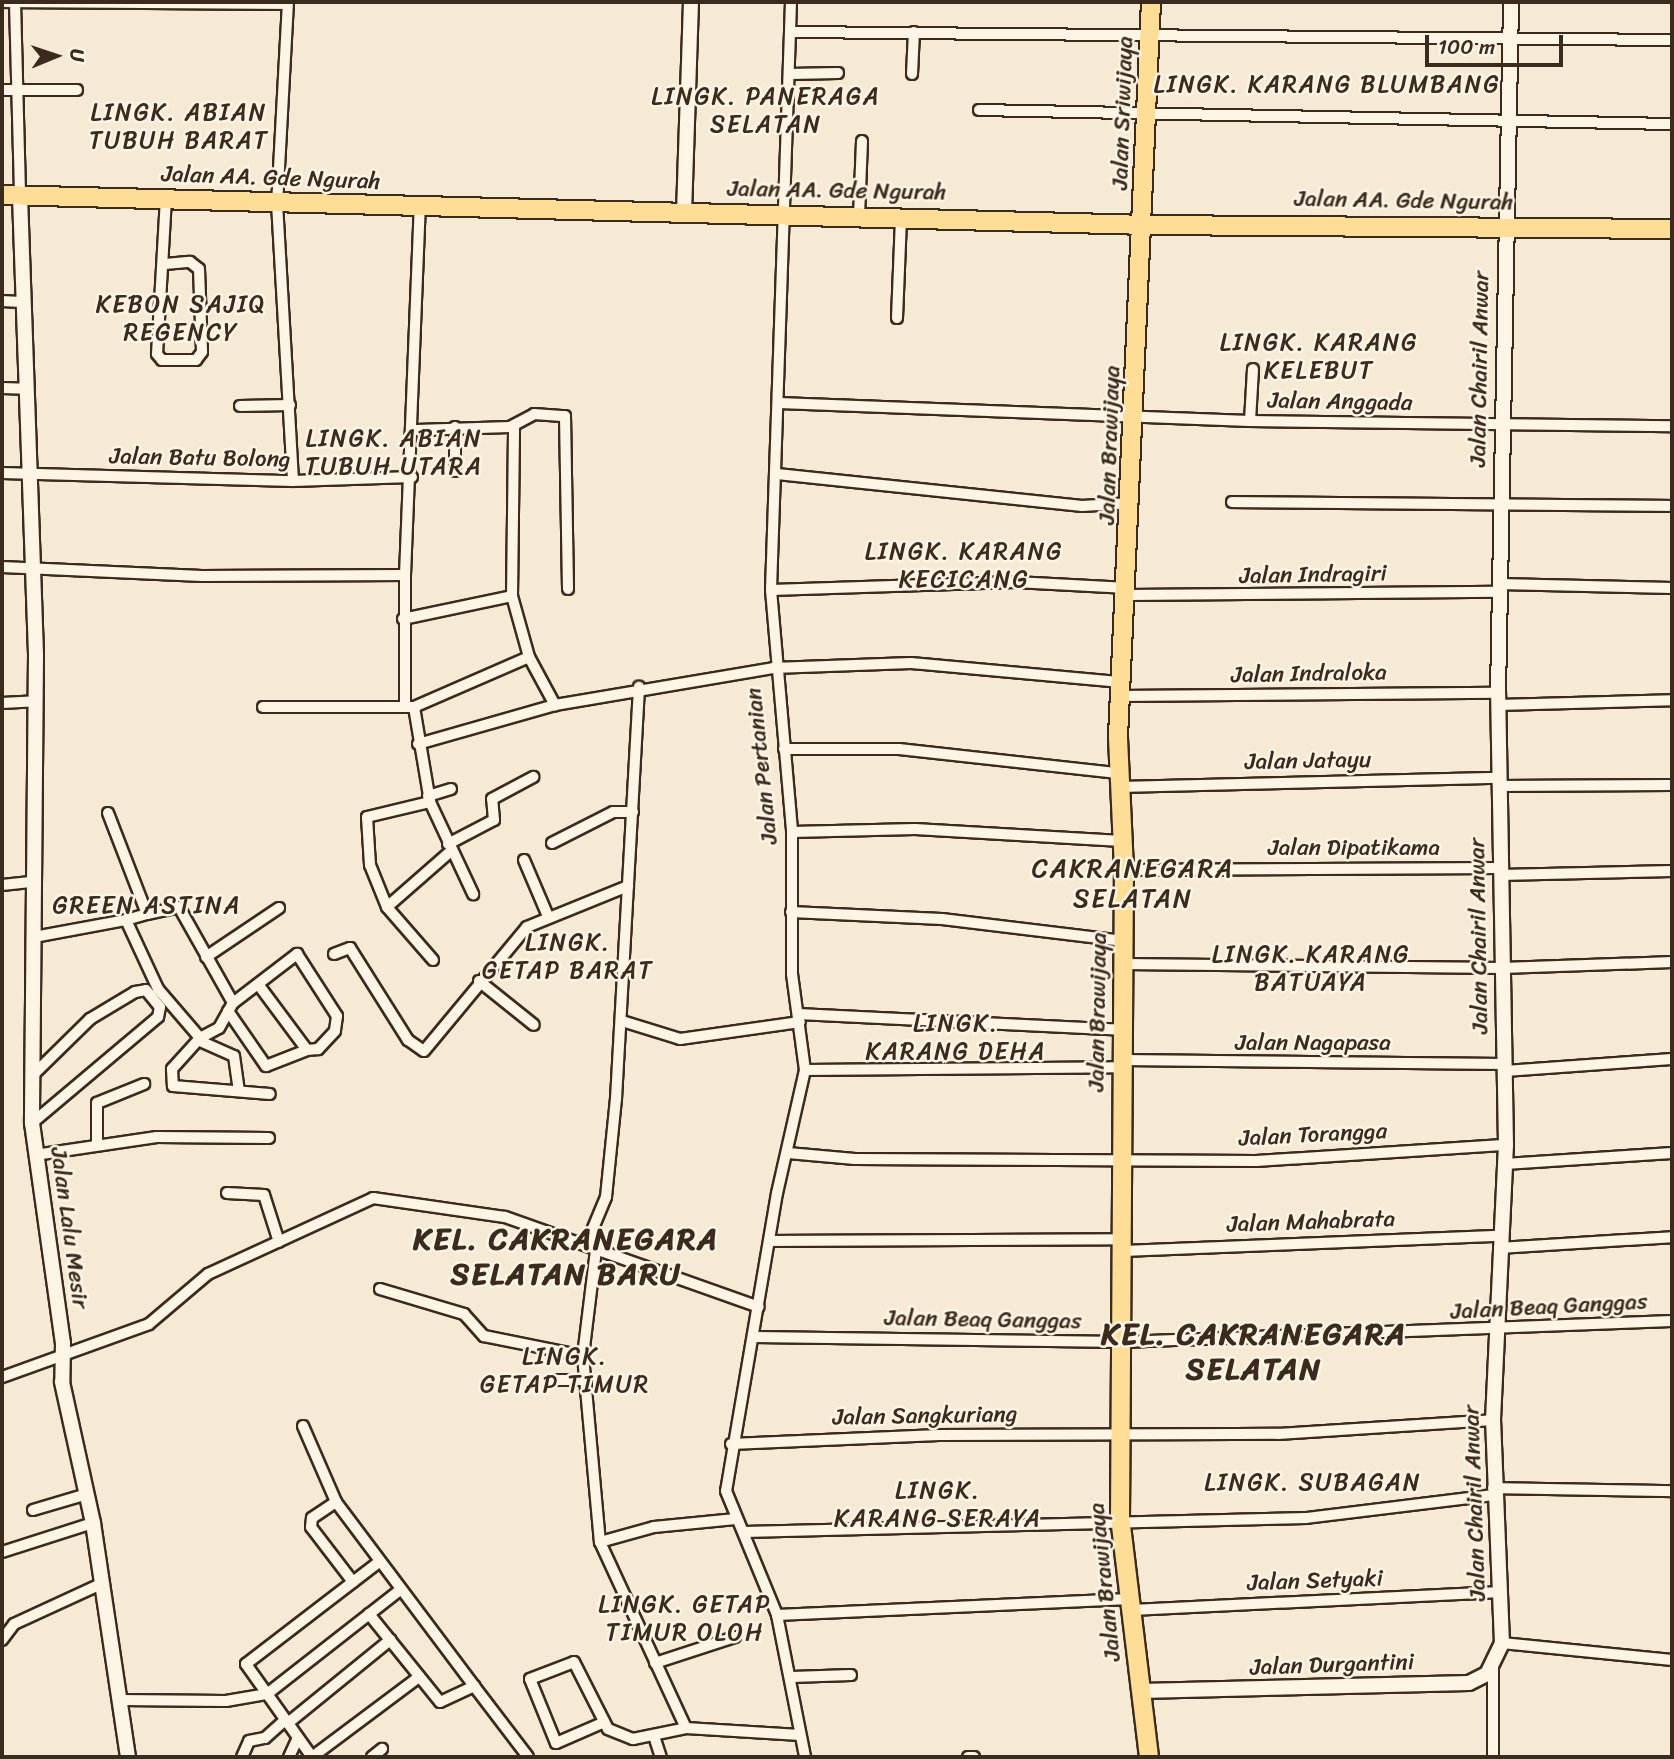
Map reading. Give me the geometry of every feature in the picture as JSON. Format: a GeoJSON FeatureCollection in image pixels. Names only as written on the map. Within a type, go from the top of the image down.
{"type":"FeatureCollection","features":[{"type":"Feature","properties":{"kind":"main road","name":"Jalan Sriwijaya"},"geometry":{"type":"LineString","coordinates":[[1144,225],[1145,115],[1151,2]]}},
{"type":"Feature","properties":{"kind":"main road","name":"Jalan AA. Gde Ngurah"},"geometry":{"type":"LineString","coordinates":[[11,196],[1144,225],[1672,229]]}},
{"type":"Feature","properties":{"kind":"main road","name":"Jalan Brawijaya"},"geometry":{"type":"LineString","coordinates":[[1144,225],[1119,780],[1124,870],[1120,1518],[1149,1757]]}},
{"type":"Feature","properties":{"kind":"street"},"geometry":{"type":"LineString","coordinates":[[2,2],[287,3],[277,203],[293,481]]}},
{"type":"Feature","properties":{"kind":"street"},"geometry":{"type":"LineString","coordinates":[[11,196],[19,90],[15,2]]}},
{"type":"Feature","properties":{"kind":"street"},"geometry":{"type":"LineString","coordinates":[[684,213],[691,2]]}},
{"type":"Feature","properties":{"kind":"street","name":"Jalan Pertanian"},"geometry":{"type":"LineString","coordinates":[[790,2],[777,474],[771,590],[773,668],[792,832],[791,912],[805,1070],[769,1241],[755,1337],[731,1444],[726,1491],[777,1615],[792,1677],[805,1757]]}},
{"type":"Feature","properties":{"kind":"street","name":"Jalan Chairil Anwar"},"geometry":{"type":"LineString","coordinates":[[1502,1643],[1493,1491],[1493,1420],[1495,1331],[1506,1146],[1498,699],[1504,228],[1511,2]]}},
{"type":"Feature","properties":{"kind":"street"},"geometry":{"type":"LineString","coordinates":[[790,32],[1150,38],[1672,40]]}},
{"type":"Feature","properties":{"kind":"street"},"geometry":{"type":"LineString","coordinates":[[912,75],[914,32]]}},
{"type":"Feature","properties":{"kind":"street"},"geometry":{"type":"LineString","coordinates":[[789,74],[838,73]]}},
{"type":"Feature","properties":{"kind":"street"},"geometry":{"type":"LineString","coordinates":[[2,90],[76,90]]}},
{"type":"Feature","properties":{"kind":"street"},"geometry":{"type":"LineString","coordinates":[[979,110],[1507,124],[1672,124]]}},
{"type":"Feature","properties":{"kind":"street"},"geometry":{"type":"LineString","coordinates":[[859,216],[862,141]]}},
{"type":"Feature","properties":{"kind":"street","name":"Jalan Lalu Mesir"},"geometry":{"type":"LineString","coordinates":[[11,196],[22,302],[30,474],[35,701],[32,1123],[62,1357],[93,1523],[128,1757]]}},
{"type":"Feature","properties":{"kind":"street"},"geometry":{"type":"LineString","coordinates":[[165,264],[190,262],[200,269],[202,352],[196,360],[157,356],[158,277],[165,264],[166,198]]}},
{"type":"Feature","properties":{"kind":"street"},"geometry":{"type":"LineString","coordinates":[[420,206],[416,430],[403,619],[410,706],[429,799],[473,894]]}},
{"type":"Feature","properties":{"kind":"street"},"geometry":{"type":"LineString","coordinates":[[897,318],[901,217]]}},
{"type":"Feature","properties":{"kind":"street"},"geometry":{"type":"LineString","coordinates":[[2,301],[22,302]]}},
{"type":"Feature","properties":{"kind":"street"},"geometry":{"type":"LineString","coordinates":[[1250,421],[1253,369]]}},
{"type":"Feature","properties":{"kind":"street"},"geometry":{"type":"LineString","coordinates":[[2,388],[25,389]]}},
{"type":"Feature","properties":{"kind":"street","name":"Jalan Anggada"},"geometry":{"type":"LineString","coordinates":[[779,403],[1250,421],[1672,426]]}},
{"type":"Feature","properties":{"kind":"street"},"geometry":{"type":"LineString","coordinates":[[240,406],[290,405]]}},
{"type":"Feature","properties":{"kind":"street"},"geometry":{"type":"LineString","coordinates":[[416,430],[514,426],[534,414],[565,416],[568,589]]}},
{"type":"Feature","properties":{"kind":"street"},"geometry":{"type":"LineString","coordinates":[[514,426],[512,596],[529,657],[555,705]]}},
{"type":"Feature","properties":{"kind":"street"},"geometry":{"type":"LineString","coordinates":[[455,427],[455,471]]}},
{"type":"Feature","properties":{"kind":"street","name":"Jalan Batu Bolong"},"geometry":{"type":"LineString","coordinates":[[2,473],[293,481],[412,480]]}},
{"type":"Feature","properties":{"kind":"street"},"geometry":{"type":"LineString","coordinates":[[777,474],[1082,506],[1132,503]]}},
{"type":"Feature","properties":{"kind":"street"},"geometry":{"type":"LineString","coordinates":[[1232,502],[1501,509],[1672,506]]}},
{"type":"Feature","properties":{"kind":"street"},"geometry":{"type":"LineString","coordinates":[[2,567],[202,576],[405,575]]}},
{"type":"Feature","properties":{"kind":"street","name":"Jalan Indragiri"},"geometry":{"type":"LineString","coordinates":[[771,590],[1015,582],[1128,591],[1672,588]]}},
{"type":"Feature","properties":{"kind":"street"},"geometry":{"type":"LineString","coordinates":[[403,619],[512,596]]}},
{"type":"Feature","properties":{"kind":"street"},"geometry":{"type":"LineString","coordinates":[[263,707],[410,706],[529,657]]}},
{"type":"Feature","properties":{"kind":"street","name":"Jalan Indraloka"},"geometry":{"type":"LineString","coordinates":[[418,744],[555,705],[639,687],[773,668],[911,663],[1121,689],[1498,699],[1672,700]]}},
{"type":"Feature","properties":{"kind":"street"},"geometry":{"type":"LineString","coordinates":[[639,687],[622,1021],[606,1197],[591,1248],[583,1356],[584,1380],[600,1542],[686,1728]]}},
{"type":"Feature","properties":{"kind":"street"},"geometry":{"type":"LineString","coordinates":[[2,703],[35,701]]}},
{"type":"Feature","properties":{"kind":"street","name":"Jalan Jatayu"},"geometry":{"type":"LineString","coordinates":[[784,749],[898,749],[1119,780],[1672,785]]}},
{"type":"Feature","properties":{"kind":"street"},"geometry":{"type":"LineString","coordinates":[[387,907],[449,847],[494,820],[492,799],[533,777]]}},
{"type":"Feature","properties":{"kind":"street"},"geometry":{"type":"LineString","coordinates":[[433,960],[387,907],[370,865],[367,817],[429,799],[451,789]]}},
{"type":"Feature","properties":{"kind":"street"},"geometry":{"type":"LineString","coordinates":[[552,843],[613,812],[634,812]]}},
{"type":"Feature","properties":{"kind":"street"},"geometry":{"type":"LineString","coordinates":[[108,813],[147,914]]}},
{"type":"Feature","properties":{"kind":"street"},"geometry":{"type":"LineString","coordinates":[[792,832],[904,829],[1122,841]]}},
{"type":"Feature","properties":{"kind":"street"},"geometry":{"type":"LineString","coordinates":[[524,860],[547,914]]}},
{"type":"Feature","properties":{"kind":"street","name":"Jalan Dipatikama"},"geometry":{"type":"LineString","coordinates":[[1124,870],[1672,871]]}},
{"type":"Feature","properties":{"kind":"street"},"geometry":{"type":"LineString","coordinates":[[2,885],[33,882]]}},
{"type":"Feature","properties":{"kind":"street"},"geometry":{"type":"LineString","coordinates":[[334,954],[349,948],[418,1051],[427,1049],[498,956],[547,914],[628,886]]}},
{"type":"Feature","properties":{"kind":"street"},"geometry":{"type":"LineString","coordinates":[[34,937],[126,920],[171,904],[180,907],[230,1007],[266,1066],[326,1043],[337,1016],[303,957],[297,954],[230,1007],[219,1028],[200,1039],[174,1066],[173,1086],[270,1094]]}},
{"type":"Feature","properties":{"kind":"street"},"geometry":{"type":"LineString","coordinates":[[206,957],[279,908]]}},
{"type":"Feature","properties":{"kind":"street"},"geometry":{"type":"LineString","coordinates":[[791,912],[942,919],[1124,941]]}},
{"type":"Feature","properties":{"kind":"street"},"geometry":{"type":"LineString","coordinates":[[126,920],[158,989],[200,1039],[222,1047],[238,1062],[239,1091]]}},
{"type":"Feature","properties":{"kind":"street"},"geometry":{"type":"LineString","coordinates":[[498,956],[508,965]]}},
{"type":"Feature","properties":{"kind":"street"},"geometry":{"type":"LineString","coordinates":[[1123,964],[1502,968],[1672,962]]}},
{"type":"Feature","properties":{"kind":"street"},"geometry":{"type":"LineString","coordinates":[[479,981],[534,1025]]}},
{"type":"Feature","properties":{"kind":"street"},"geometry":{"type":"LineString","coordinates":[[258,984],[307,1050]]}},
{"type":"Feature","properties":{"kind":"street"},"geometry":{"type":"LineString","coordinates":[[32,1077],[90,1019],[141,989],[154,999],[158,1017],[32,1123]]}},
{"type":"Feature","properties":{"kind":"street"},"geometry":{"type":"LineString","coordinates":[[622,1021],[680,1039],[799,1018],[1122,1030]]}},
{"type":"Feature","properties":{"kind":"street","name":"Jalan Nagapasa"},"geometry":{"type":"LineString","coordinates":[[805,1070],[1122,1063],[1504,1067],[1672,1059]]}},
{"type":"Feature","properties":{"kind":"street"},"geometry":{"type":"LineString","coordinates":[[97,1144],[97,1103],[144,1084]]}},
{"type":"Feature","properties":{"kind":"street"},"geometry":{"type":"LineString","coordinates":[[35,1155],[157,1137],[269,1138]]}},
{"type":"Feature","properties":{"kind":"street","name":"Jalan Torangga"},"geometry":{"type":"LineString","coordinates":[[788,1153],[855,1159],[1256,1161],[1506,1146]]}},
{"type":"Feature","properties":{"kind":"street"},"geometry":{"type":"LineString","coordinates":[[1505,1164],[1672,1153]]}},
{"type":"Feature","properties":{"kind":"street"},"geometry":{"type":"LineString","coordinates":[[227,1194],[264,1195],[279,1242]]}},
{"type":"Feature","properties":{"kind":"street"},"geometry":{"type":"LineString","coordinates":[[2,1377],[149,1324],[208,1274],[368,1199],[412,1199],[497,1215],[759,1307]]}},
{"type":"Feature","properties":{"kind":"street","name":"Jalan Mahabrata"},"geometry":{"type":"LineString","coordinates":[[769,1241],[1123,1245],[1500,1242],[1672,1237]]}},
{"type":"Feature","properties":{"kind":"street"},"geometry":{"type":"LineString","coordinates":[[380,1289],[464,1314],[484,1336],[583,1356]]}},
{"type":"Feature","properties":{"kind":"street","name":"Jalan Beaq Ganggas"},"geometry":{"type":"LineString","coordinates":[[755,1337],[1122,1342],[1495,1331],[1672,1321]]}},
{"type":"Feature","properties":{"kind":"street"},"geometry":{"type":"LineString","coordinates":[[553,1380],[584,1380]]}},
{"type":"Feature","properties":{"kind":"street"},"geometry":{"type":"LineString","coordinates":[[1121,1436],[1278,1434],[1493,1420]]}},
{"type":"Feature","properties":{"kind":"street"},"geometry":{"type":"LineString","coordinates":[[303,1426],[336,1502],[399,1591],[528,1757]]}},
{"type":"Feature","properties":{"kind":"street","name":"Jalan Sangkuriang"},"geometry":{"type":"LineString","coordinates":[[731,1444],[1121,1436]]}},
{"type":"Feature","properties":{"kind":"street"},"geometry":{"type":"LineString","coordinates":[[744,1532],[1120,1518],[1357,1515],[1493,1491],[1672,1491]]}},
{"type":"Feature","properties":{"kind":"street"},"geometry":{"type":"LineString","coordinates":[[33,1510],[87,1494]]}},
{"type":"Feature","properties":{"kind":"street"},"geometry":{"type":"LineString","coordinates":[[336,1502],[312,1518],[311,1527],[353,1582]]}},
{"type":"Feature","properties":{"kind":"street"},"geometry":{"type":"LineString","coordinates":[[600,1542],[654,1527],[736,1519]]}},
{"type":"Feature","properties":{"kind":"street"},"geometry":{"type":"LineString","coordinates":[[2,1552],[93,1523]]}},
{"type":"Feature","properties":{"kind":"street"},"geometry":{"type":"LineString","coordinates":[[379,1562],[246,1664],[312,1757],[419,1677]]}},
{"type":"Feature","properties":{"kind":"street"},"geometry":{"type":"LineString","coordinates":[[2,1640],[14,1623],[101,1584]]}},
{"type":"Feature","properties":{"kind":"street"},"geometry":{"type":"LineString","coordinates":[[120,1700],[226,1701],[267,1694],[399,1591]]}},
{"type":"Feature","properties":{"kind":"street","name":"Jalan Setyaki"},"geometry":{"type":"LineString","coordinates":[[777,1615],[1501,1592]]}},
{"type":"Feature","properties":{"kind":"street"},"geometry":{"type":"LineString","coordinates":[[369,1614],[419,1677],[444,1703],[474,1686]]}},
{"type":"Feature","properties":{"kind":"street"},"geometry":{"type":"LineString","coordinates":[[655,1663],[736,1637]]}},
{"type":"Feature","properties":{"kind":"street"},"geometry":{"type":"LineString","coordinates":[[242,1757],[250,1741],[265,1738],[390,1640]]}},
{"type":"Feature","properties":{"kind":"street"},"geometry":{"type":"LineString","coordinates":[[1493,1757],[1493,1664],[1502,1643],[1672,1660]]}},
{"type":"Feature","properties":{"kind":"street"},"geometry":{"type":"LineString","coordinates":[[600,1724],[556,1743],[530,1679],[577,1663],[600,1724],[626,1738],[654,1736],[686,1728],[800,1735]]}},
{"type":"Feature","properties":{"kind":"street","name":"Jalan Durgantini"},"geometry":{"type":"LineString","coordinates":[[1141,1692],[1469,1683],[1493,1664]]}},
{"type":"Feature","properties":{"kind":"street"},"geometry":{"type":"LineString","coordinates":[[792,1677],[851,1675]]}},
{"type":"Feature","properties":{"kind":"street"},"geometry":{"type":"LineString","coordinates":[[654,1736],[661,1757]]}},
{"type":"Feature","properties":{"kind":"street"},"geometry":{"type":"LineString","coordinates":[[289,1757],[298,1738]]}},
{"type":"Feature","properties":{"kind":"street"},"geometry":{"type":"LineString","coordinates":[[372,1757],[382,1749]]}},
{"type":"Feature","properties":{"kind":"district","name":"LINGK. KARANG BLUMBANG"},"geometry":{"type":"Point","coordinates":[1327,85]}},
{"type":"Feature","properties":{"kind":"district","name":"LINGK. PANERAGA SELATAN"},"geometry":{"type":"Point","coordinates":[766,111]}},
{"type":"Feature","properties":{"kind":"district","name":"LINGK. ABIAN TUBUH BARAT"},"geometry":{"type":"Point","coordinates":[179,127]}},
{"type":"Feature","properties":{"kind":"district","name":"KEBON SAJIQ REGENCY"},"geometry":{"type":"Point","coordinates":[181,319]}},
{"type":"Feature","properties":{"kind":"district","name":"LINGK. KARANG KELEBUT"},"geometry":{"type":"Point","coordinates":[1319,357]}},
{"type":"Feature","properties":{"kind":"district","name":"LINGK. ABIAN TUBUH UTARA"},"geometry":{"type":"Point","coordinates":[394,453]}},
{"type":"Feature","properties":{"kind":"district","name":"LINGK. KARANG KECICANG"},"geometry":{"type":"Point","coordinates":[964,566]}},
{"type":"Feature","properties":{"kind":"district","name":"CAKRANEGARA SELATAN"},"geometry":{"type":"Point","coordinates":[1133,884]}},
{"type":"Feature","properties":{"kind":"district","name":"GREEN ASTINA"},"geometry":{"type":"Point","coordinates":[147,906]}},
{"type":"Feature","properties":{"kind":"district","name":"LINGK. GETAP BARAT"},"geometry":{"type":"Point","coordinates":[568,957]}},
{"type":"Feature","properties":{"kind":"district","name":"LINGK. KARANG BATUAYA"},"geometry":{"type":"Point","coordinates":[1311,969]}},
{"type":"Feature","properties":{"kind":"district","name":"LINGK. KARANG DEHA"},"geometry":{"type":"Point","coordinates":[956,1038]}},
{"type":"Feature","properties":{"kind":"district","name":"KEL. CAKRANEGARA SELATAN BARU"},"geometry":{"type":"Point","coordinates":[566,1256]}},
{"type":"Feature","properties":{"kind":"district","name":"KEL. CAKRANEGARA SELATAN"},"geometry":{"type":"Point","coordinates":[1254,1351]}},
{"type":"Feature","properties":{"kind":"district","name":"LINGK. GETAP TIMUR"},"geometry":{"type":"Point","coordinates":[565,1371]}},
{"type":"Feature","properties":{"kind":"district","name":"LINGK. SUBAGAN"},"geometry":{"type":"Point","coordinates":[1313,1483]}},
{"type":"Feature","properties":{"kind":"district","name":"LINGK. KARANG SERAYA"},"geometry":{"type":"Point","coordinates":[938,1505]}},
{"type":"Feature","properties":{"kind":"district","name":"LINGK. GETAP TIMUR OLOH"},"geometry":{"type":"Point","coordinates":[685,1619]}}]}
